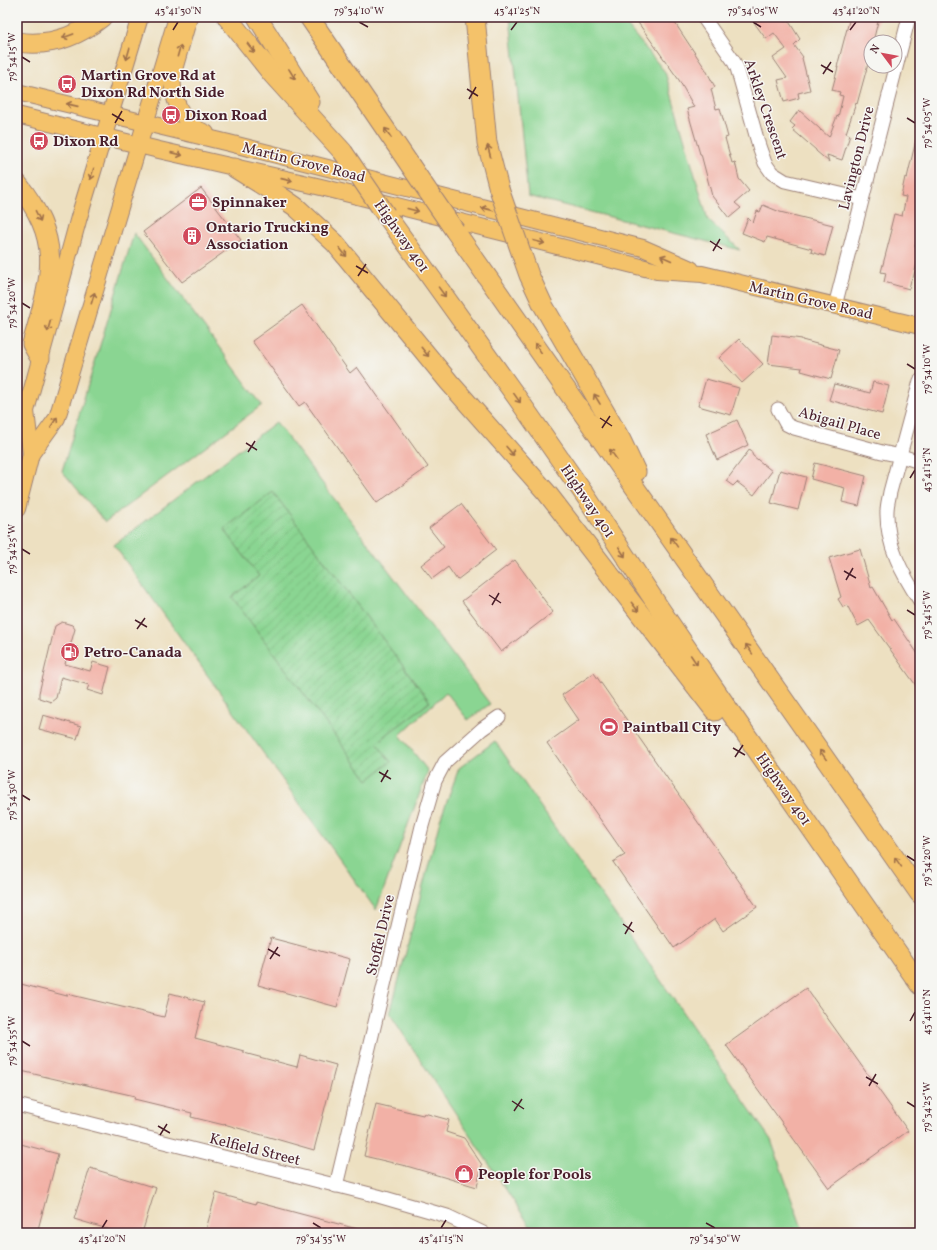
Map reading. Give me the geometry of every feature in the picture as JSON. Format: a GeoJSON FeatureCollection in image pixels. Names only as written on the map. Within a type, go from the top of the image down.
{"type":"FeatureCollection","features":[{"type":"Feature","properties":{"kind":"highway"},"geometry":{"type":"LineString","coordinates":[[17,42],[50,42],[74,35],[102,17]]}},
{"type":"Feature","properties":{"kind":"highway"},"geometry":{"type":"LineString","coordinates":[[227,17],[273,74],[343,152]]}},
{"type":"Feature","properties":{"kind":"highway","name":"Highway 401"},"geometry":{"type":"LineString","coordinates":[[256,17],[343,152],[386,215],[518,399],[660,609],[920,985]]}},
{"type":"Feature","properties":{"kind":"highway"},"geometry":{"type":"LineString","coordinates":[[309,17],[455,231],[920,894]]}},
{"type":"Feature","properties":{"kind":"highway"},"geometry":{"type":"LineString","coordinates":[[475,17],[487,143],[499,189],[529,276],[543,305],[621,440],[659,521]]}},
{"type":"Feature","properties":{"kind":"highway"},"geometry":{"type":"LineString","coordinates":[[235,168],[296,207],[336,243],[449,382],[547,493],[740,743],[802,815]]}},
{"type":"Feature","properties":{"kind":"highway"},"geometry":{"type":"LineString","coordinates":[[17,183],[37,212],[47,238],[50,255],[47,288],[32,344],[40,358]]}},
{"type":"Feature","properties":{"kind":"main road"},"geometry":{"type":"LineString","coordinates":[[17,509],[31,454],[26,410],[79,217],[140,17]]}},
{"type":"Feature","properties":{"kind":"main road"},"geometry":{"type":"LineString","coordinates":[[31,454],[57,418],[177,17]]}},
{"type":"Feature","properties":{"kind":"main road"},"geometry":{"type":"LineString","coordinates":[[189,17],[173,73],[172,82],[175,99],[183,115],[198,130],[224,138],[229,143]]}},
{"type":"Feature","properties":{"kind":"main road","name":"Martin Grove Road"},"geometry":{"type":"LineString","coordinates":[[17,92],[229,143],[643,248],[702,274]]}},
{"type":"Feature","properties":{"kind":"main road","name":"Martin Grove Road"},"geometry":{"type":"LineString","coordinates":[[17,115],[235,168],[321,187],[657,271],[702,274],[920,326]]}},
{"type":"Feature","properties":{"kind":"street","name":"Arkley Crescent"},"geometry":{"type":"LineString","coordinates":[[703,17],[737,68],[759,146],[765,163],[772,173],[785,181],[862,199]]}},
{"type":"Feature","properties":{"kind":"street","name":"Lavington Drive"},"geometry":{"type":"LineString","coordinates":[[835,306],[844,276],[862,199],[909,17]]}},
{"type":"Feature","properties":{"kind":"street"},"geometry":{"type":"LineString","coordinates":[[920,382],[890,492],[887,510],[888,529],[893,550],[901,571],[920,601]]}},
{"type":"Feature","properties":{"kind":"street","name":"Abigail Place"},"geometry":{"type":"LineString","coordinates":[[778,409],[786,424],[794,428],[920,462]]}},
{"type":"Feature","properties":{"kind":"street","name":"Stoffel Drive"},"geometry":{"type":"LineString","coordinates":[[336,1186],[420,834],[435,780],[445,762],[482,729],[499,717]]}},
{"type":"Feature","properties":{"kind":"street","name":"Kelfield Street"},"geometry":{"type":"LineString","coordinates":[[17,1105],[378,1196],[447,1216],[483,1233]]}},
{"type":"Feature","properties":{"kind":"green space"},"geometry":{"type":"Polygon","coordinates":[[[510,17],[620,17],[665,72],[708,220],[740,250],[528,196],[510,17]]]}},
{"type":"Feature","properties":{"kind":"green space"},"geometry":{"type":"Polygon","coordinates":[[[134,233],[262,405],[105,522],[62,471],[134,233]]]}},
{"type":"Feature","properties":{"kind":"green space"},"geometry":{"type":"Polygon","coordinates":[[[276,422],[490,704],[468,720],[446,692],[400,735],[428,771],[376,910],[114,545],[276,422]]]}},
{"type":"Feature","properties":{"kind":"green space"},"geometry":{"type":"Polygon","coordinates":[[[273,492],[430,702],[382,738],[383,740],[378,745],[391,762],[368,780],[232,597],[259,576],[224,529],[273,492]]]}},
{"type":"Feature","properties":{"kind":"green space"},"geometry":{"type":"Polygon","coordinates":[[[495,741],[771,1140],[803,1233],[597,1233],[530,1226],[390,1014],[440,820],[459,768],[495,741]]]}},
{"type":"Feature","properties":{"kind":"building"},"geometry":{"type":"Polygon","coordinates":[[[634,17],[671,17],[706,70],[715,87],[711,89],[716,109],[720,108],[728,137],[725,138],[732,163],[735,162],[739,179],[749,191],[735,203],[741,208],[729,218],[712,196],[687,109],[694,107],[679,80],[634,17]]]}},
{"type":"Feature","properties":{"kind":"building"},"geometry":{"type":"Polygon","coordinates":[[[750,17],[783,17],[786,21],[788,20],[800,39],[794,45],[803,57],[810,90],[798,93],[799,98],[784,102],[778,80],[787,78],[773,58],[786,49],[774,33],[766,39],[750,17]]]}},
{"type":"Feature","properties":{"kind":"building"},"geometry":{"type":"Polygon","coordinates":[[[850,17],[879,17],[875,34],[863,34],[863,74],[865,74],[857,104],[856,103],[846,133],[850,135],[842,160],[827,155],[829,162],[792,129],[795,126],[790,122],[799,110],[829,137],[837,116],[838,117],[843,96],[839,95],[840,92],[832,90],[850,17]]]}},
{"type":"Feature","properties":{"kind":"building"},"geometry":{"type":"Polygon","coordinates":[[[916,140],[920,140],[920,227],[915,246],[920,247],[920,252],[909,289],[884,282],[886,273],[881,272],[892,230],[890,230],[894,214],[902,216],[906,197],[901,196],[916,140]]]}},
{"type":"Feature","properties":{"kind":"building","name":"Ontario Trucking Association"},"geometry":{"type":"Polygon","coordinates":[[[201,188],[241,240],[182,282],[143,232],[201,188]]]}},
{"type":"Feature","properties":{"kind":"building"},"geometry":{"type":"Polygon","coordinates":[[[763,205],[780,212],[833,225],[825,256],[811,252],[812,249],[767,237],[765,242],[742,233],[748,218],[753,223],[757,211],[760,212],[763,205]]]}},
{"type":"Feature","properties":{"kind":"building"},"geometry":{"type":"Polygon","coordinates":[[[302,305],[350,373],[357,367],[428,467],[377,503],[305,402],[299,406],[252,341],[302,305]]]}},
{"type":"Feature","properties":{"kind":"building"},"geometry":{"type":"Polygon","coordinates":[[[772,335],[802,339],[839,350],[831,379],[801,371],[802,368],[768,364],[772,335]]]}},
{"type":"Feature","properties":{"kind":"building"},"geometry":{"type":"Polygon","coordinates":[[[739,339],[763,364],[742,383],[719,358],[739,339]]]}},
{"type":"Feature","properties":{"kind":"building"},"geometry":{"type":"Polygon","coordinates":[[[706,379],[739,388],[731,415],[698,406],[706,379]]]}},
{"type":"Feature","properties":{"kind":"building"},"geometry":{"type":"Polygon","coordinates":[[[873,382],[889,386],[882,414],[829,400],[834,384],[870,393],[873,382]]]}},
{"type":"Feature","properties":{"kind":"building"},"geometry":{"type":"Polygon","coordinates":[[[737,420],[748,445],[717,460],[706,434],[737,420]]]}},
{"type":"Feature","properties":{"kind":"building"},"geometry":{"type":"Polygon","coordinates":[[[750,449],[753,456],[772,471],[754,495],[737,482],[733,486],[726,481],[750,449]]]}},
{"type":"Feature","properties":{"kind":"building"},"geometry":{"type":"Polygon","coordinates":[[[815,463],[866,476],[859,506],[842,502],[845,488],[811,479],[815,463]]]}},
{"type":"Feature","properties":{"kind":"building"},"geometry":{"type":"Polygon","coordinates":[[[780,470],[806,477],[798,510],[771,503],[780,470]]]}},
{"type":"Feature","properties":{"kind":"building"},"geometry":{"type":"Polygon","coordinates":[[[461,504],[496,550],[457,580],[448,567],[432,579],[421,565],[444,547],[429,528],[461,504]]]}},
{"type":"Feature","properties":{"kind":"building"},"geometry":{"type":"Polygon","coordinates":[[[860,549],[871,588],[873,587],[892,620],[894,619],[920,657],[920,691],[869,620],[858,626],[847,605],[843,607],[838,599],[841,597],[829,558],[860,549]]]}},
{"type":"Feature","properties":{"kind":"building"},"geometry":{"type":"Polygon","coordinates":[[[515,560],[553,612],[501,652],[462,601],[515,560]]]}},
{"type":"Feature","properties":{"kind":"building"},"geometry":{"type":"Polygon","coordinates":[[[62,622],[72,625],[75,629],[65,664],[90,671],[93,662],[110,667],[103,695],[87,690],[89,685],[61,677],[56,698],[51,702],[39,698],[55,626],[62,622]]]}},
{"type":"Feature","properties":{"kind":"building"},"geometry":{"type":"Polygon","coordinates":[[[594,673],[757,907],[723,931],[715,919],[674,948],[613,862],[625,855],[547,743],[579,720],[562,695],[594,673]]]}},
{"type":"Feature","properties":{"kind":"building"},"geometry":{"type":"Polygon","coordinates":[[[43,715],[81,726],[77,739],[39,729],[43,715]]]}},
{"type":"Feature","properties":{"kind":"building"},"geometry":{"type":"Polygon","coordinates":[[[271,938],[350,959],[337,1007],[258,985],[271,938]]]}},
{"type":"Feature","properties":{"kind":"building"},"geometry":{"type":"Polygon","coordinates":[[[17,983],[67,996],[67,994],[164,1017],[170,993],[204,1002],[195,1038],[297,1067],[300,1055],[336,1065],[314,1150],[224,1124],[191,1117],[192,1113],[134,1099],[135,1096],[17,1070],[17,983]]]}},
{"type":"Feature","properties":{"kind":"building"},"geometry":{"type":"Polygon","coordinates":[[[806,988],[908,1131],[829,1188],[726,1045],[806,988]]]}},
{"type":"Feature","properties":{"kind":"building"},"geometry":{"type":"Polygon","coordinates":[[[376,1104],[423,1115],[424,1113],[449,1120],[446,1132],[464,1138],[482,1165],[477,1187],[410,1167],[364,1156],[376,1104]]]}},
{"type":"Feature","properties":{"kind":"building"},"geometry":{"type":"Polygon","coordinates":[[[17,1143],[58,1154],[37,1233],[17,1233],[17,1143]]]}},
{"type":"Feature","properties":{"kind":"building"},"geometry":{"type":"Polygon","coordinates":[[[90,1168],[156,1188],[142,1233],[121,1233],[74,1219],[90,1168]]]}},
{"type":"Feature","properties":{"kind":"building"},"geometry":{"type":"Polygon","coordinates":[[[216,1193],[361,1230],[360,1233],[205,1233],[216,1193]]]}},
{"type":"Feature","properties":{"kind":"place","name":"Martin Grove Rd at Dixon Rd North Side"},"geometry":{"type":"Point","coordinates":[67,84]}},
{"type":"Feature","properties":{"kind":"place","name":"Dixon Road"},"geometry":{"type":"Point","coordinates":[171,115]}},
{"type":"Feature","properties":{"kind":"place","name":"Dixon Rd"},"geometry":{"type":"Point","coordinates":[39,141]}},
{"type":"Feature","properties":{"kind":"place","name":"Spinnaker"},"geometry":{"type":"Point","coordinates":[198,202]}},
{"type":"Feature","properties":{"kind":"place","name":"Ontario Trucking Association"},"geometry":{"type":"Point","coordinates":[192,236]}},
{"type":"Feature","properties":{"kind":"place","name":"Petro-Canada"},"geometry":{"type":"Point","coordinates":[70,652]}},
{"type":"Feature","properties":{"kind":"place","name":"Paintball City"},"geometry":{"type":"Point","coordinates":[609,727]}},
{"type":"Feature","properties":{"kind":"place","name":"People for Pools"},"geometry":{"type":"Point","coordinates":[464,1174]}}]}
